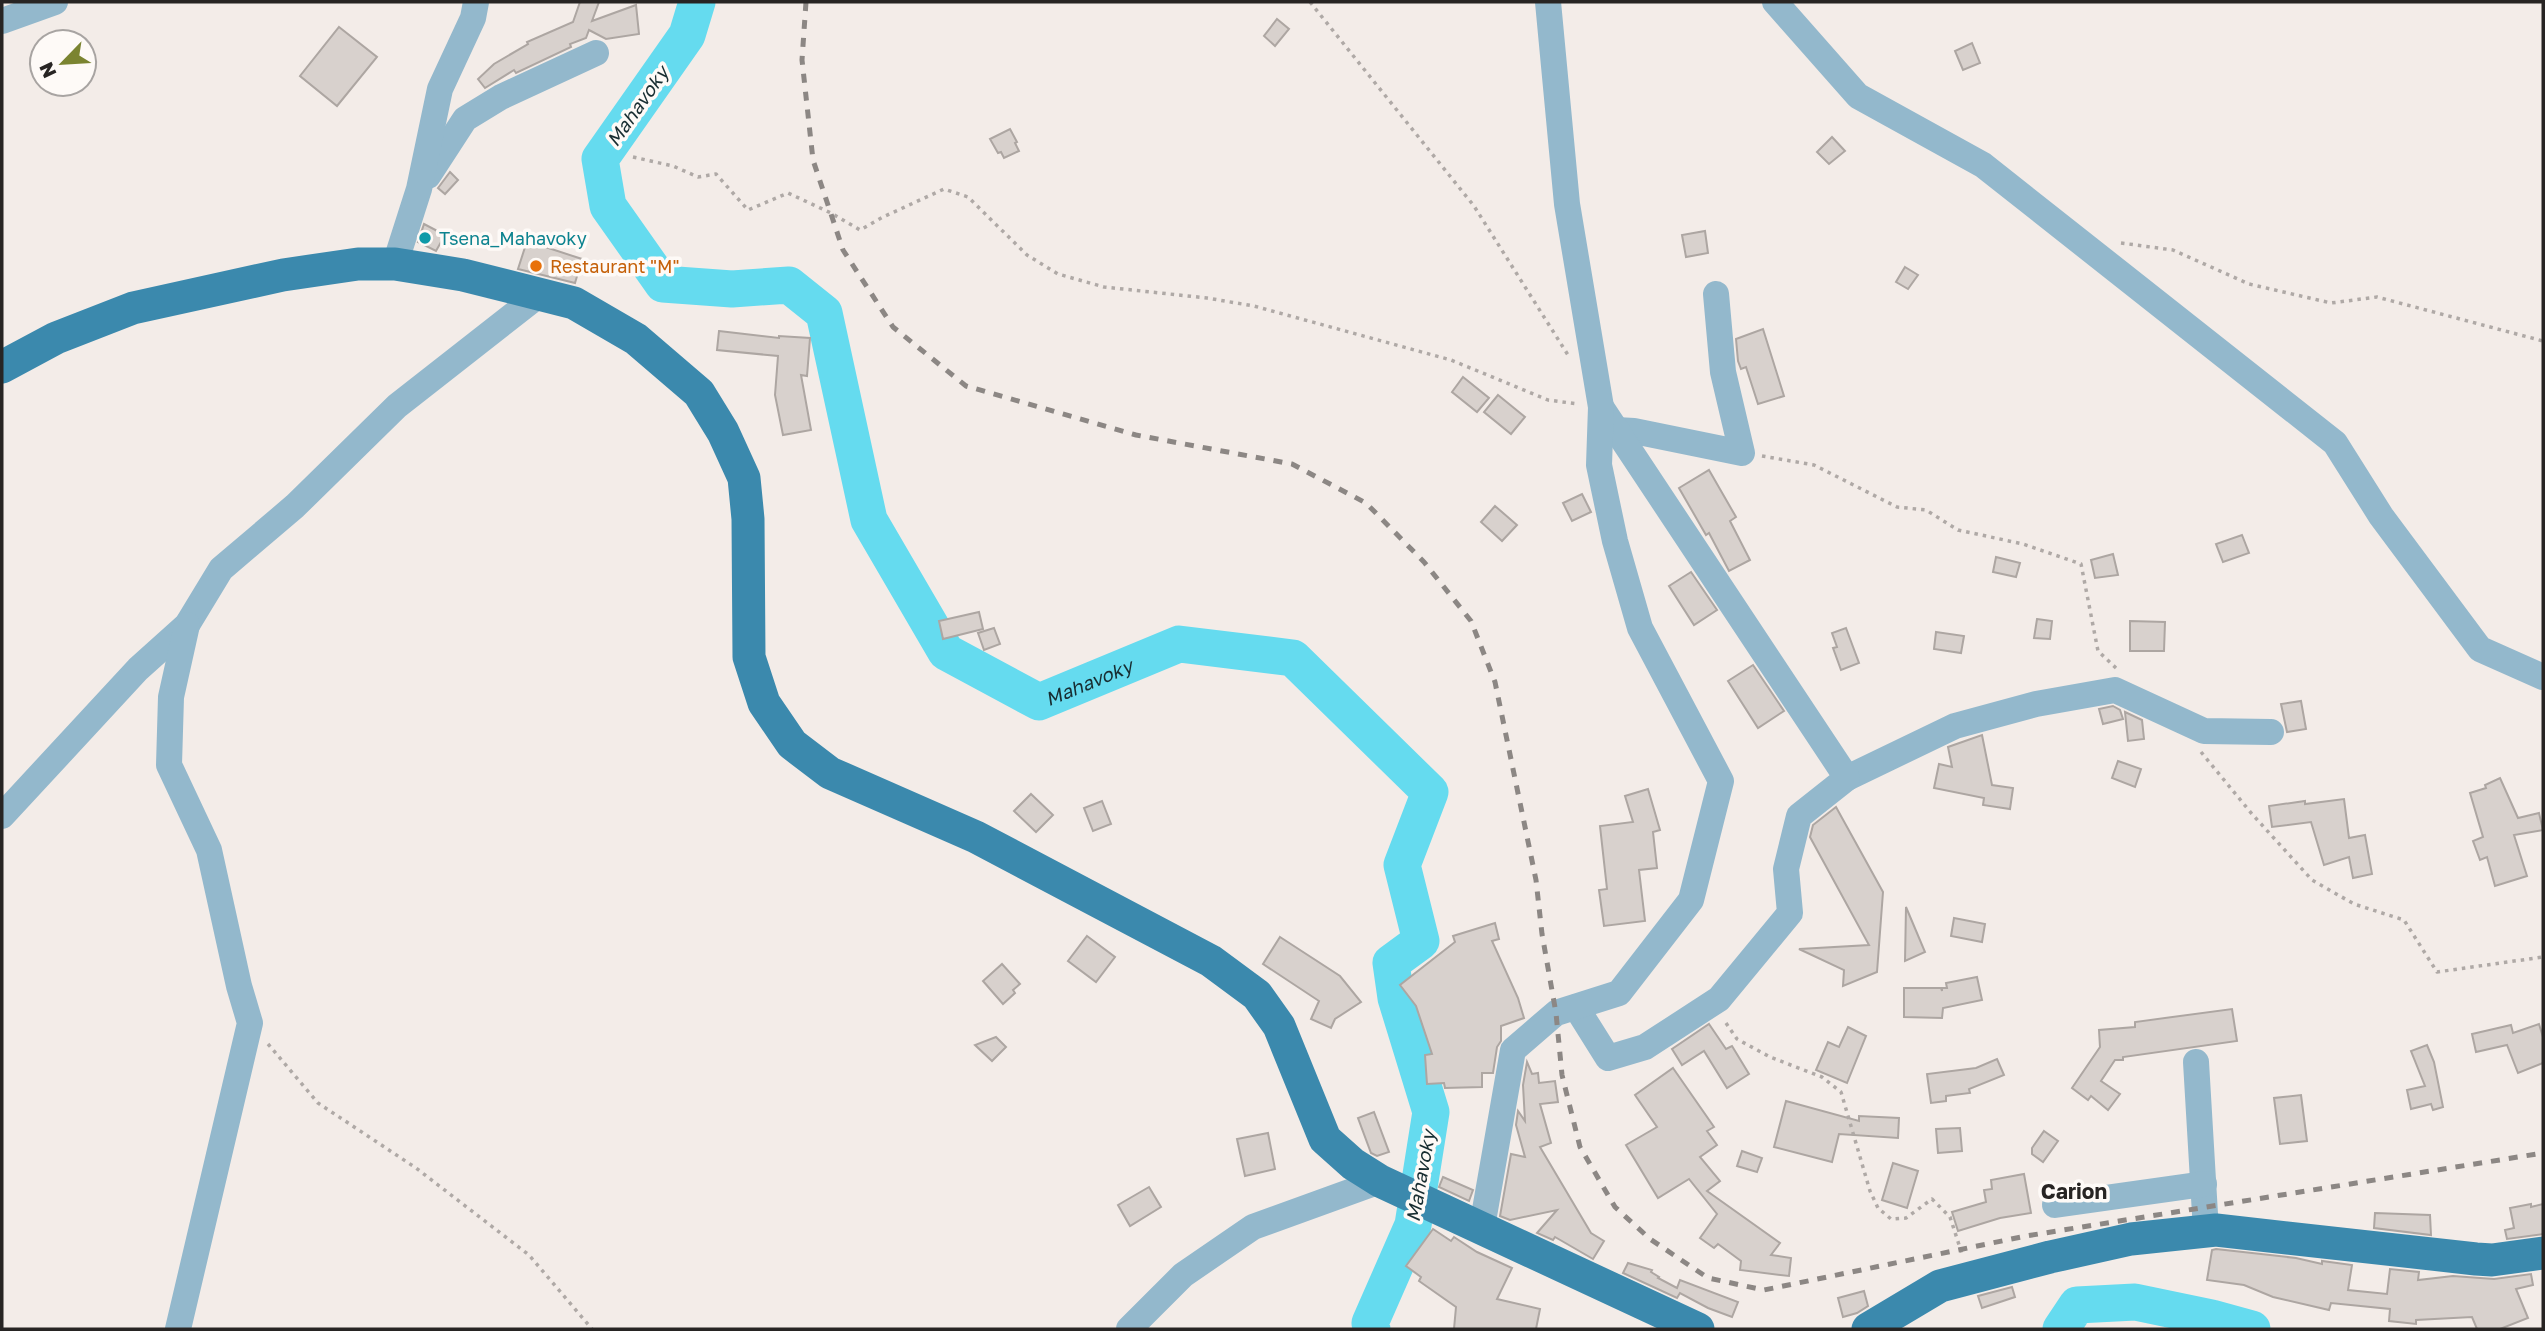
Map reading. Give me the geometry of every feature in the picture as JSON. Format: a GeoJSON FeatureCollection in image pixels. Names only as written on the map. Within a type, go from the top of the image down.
{"type":"FeatureCollection","features":[{"type":"Feature","properties":{"kind":"main road"},"geometry":{"type":"LineString","coordinates":[[2,367],[56,338],[133,308],[283,275],[358,264],[395,264],[463,275],[574,303],[636,339],[699,393],[723,432],[744,478],[748,519],[748,657],[764,703],[792,744],[830,773],[976,837],[1211,961],[1256,995],[1279,1026],[1325,1139],[1353,1164],[1380,1181],[1699,1329]]}},
{"type":"Feature","properties":{"kind":"main road"},"geometry":{"type":"LineString","coordinates":[[1868,1329],[1940,1286],[2132,1239],[2216,1230],[2476,1259],[2492,1260],[2543,1253]]}},
{"type":"Feature","properties":{"kind":"street"},"geometry":{"type":"LineString","coordinates":[[2,21],[55,2]]}},
{"type":"Feature","properties":{"kind":"street"},"geometry":{"type":"LineString","coordinates":[[395,264],[419,189],[440,89],[473,18],[476,2]]}},
{"type":"Feature","properties":{"kind":"street"},"geometry":{"type":"LineString","coordinates":[[1468,1221],[1513,1050],[1556,1013],[1619,993],[1691,900],[1721,781],[1640,628],[1615,541],[1599,465],[1601,407],[1567,204],[1548,2]]}},
{"type":"Feature","properties":{"kind":"street"},"geometry":{"type":"LineString","coordinates":[[1774,2],[1858,96],[1983,165],[2335,443],[2381,516],[2480,649],[2543,677]]}},
{"type":"Feature","properties":{"kind":"street"},"geometry":{"type":"LineString","coordinates":[[419,189],[466,119],[501,97],[596,53]]}},
{"type":"Feature","properties":{"kind":"street"},"geometry":{"type":"LineString","coordinates":[[2,817],[138,669],[187,625],[221,569],[295,506],[397,406],[540,295]]}},
{"type":"Feature","properties":{"kind":"street"},"geometry":{"type":"LineString","coordinates":[[1616,430],[1634,431],[1742,453],[1723,372],[1716,295]]}},
{"type":"Feature","properties":{"kind":"street"},"geometry":{"type":"LineString","coordinates":[[1601,407],[1847,778]]}},
{"type":"Feature","properties":{"kind":"street"},"geometry":{"type":"LineString","coordinates":[[178,1329],[250,1023],[239,986],[209,850],[169,765],[171,697],[187,625]]}},
{"type":"Feature","properties":{"kind":"street"},"geometry":{"type":"LineString","coordinates":[[1576,1007],[1608,1058],[1644,1047],[1718,999],[1790,913],[1786,869],[1799,816],[1847,778],[1955,726],[2036,704],[2115,690],[2204,731],[2271,732]]}},
{"type":"Feature","properties":{"kind":"street"},"geometry":{"type":"LineString","coordinates":[[2196,1062],[2206,1231]]}},
{"type":"Feature","properties":{"kind":"street"},"geometry":{"type":"LineString","coordinates":[[1129,1329],[1183,1275],[1253,1227],[1380,1181]]}},
{"type":"Feature","properties":{"kind":"street"},"geometry":{"type":"LineString","coordinates":[[2055,1205],[2204,1184]]}},
{"type":"Feature","properties":{"kind":"path"},"geometry":{"type":"LineString","coordinates":[[1310,2],[1475,206],[1571,360]]}},
{"type":"Feature","properties":{"kind":"path"},"geometry":{"type":"LineString","coordinates":[[634,157],[673,166],[698,177],[716,174],[748,210],[788,193],[860,230],[883,216],[944,189],[968,197],[1027,255],[1058,274],[1104,287],[1254,306],[1451,360],[1548,400],[1601,407]]}},
{"type":"Feature","properties":{"kind":"path"},"geometry":{"type":"LineString","coordinates":[[2092,251],[2116,242],[2173,250],[2249,284],[2331,303],[2377,297],[2543,341]]}},
{"type":"Feature","properties":{"kind":"path"},"geometry":{"type":"LineString","coordinates":[[1711,1003],[1737,1039],[1770,1057],[1822,1077],[1841,1092],[1870,1191],[1878,1208],[1891,1219],[1906,1218],[1932,1199],[1950,1217],[1959,1250],[1976,1276]]}},
{"type":"Feature","properties":{"kind":"path"},"geometry":{"type":"LineString","coordinates":[[250,1023],[318,1103],[416,1168],[529,1255],[592,1329]]}},
{"type":"Feature","properties":{"kind":"building"},"geometry":{"type":"Polygon","coordinates":[[[580,2],[599,2],[592,21],[636,5],[639,34],[606,39],[589,30],[586,38],[570,44],[571,47],[516,73],[514,70],[485,88],[478,79],[494,64],[528,44],[527,42],[573,22],[580,2]]]}},
{"type":"Feature","properties":{"kind":"building"},"geometry":{"type":"Polygon","coordinates":[[[1277,19],[1289,29],[1275,46],[1264,36],[1277,19]]]}},
{"type":"Feature","properties":{"kind":"building"},"geometry":{"type":"Polygon","coordinates":[[[339,27],[377,57],[337,106],[300,76],[339,27]]]}},
{"type":"Feature","properties":{"kind":"building"},"geometry":{"type":"Polygon","coordinates":[[[1972,43],[1980,63],[1963,70],[1955,51],[1972,43]]]}},
{"type":"Feature","properties":{"kind":"building"},"geometry":{"type":"Polygon","coordinates":[[[1010,129],[1019,151],[1004,158],[990,139],[1010,129]]]}},
{"type":"Feature","properties":{"kind":"building"},"geometry":{"type":"Polygon","coordinates":[[[1832,137],[1845,151],[1829,164],[1817,152],[1832,137]]]}},
{"type":"Feature","properties":{"kind":"building"},"geometry":{"type":"Polygon","coordinates":[[[450,172],[458,180],[445,194],[438,188],[450,172]]]}},
{"type":"Feature","properties":{"kind":"building"},"geometry":{"type":"Polygon","coordinates":[[[424,224],[445,235],[436,251],[418,242],[424,224]]]}},
{"type":"Feature","properties":{"kind":"building"},"geometry":{"type":"Polygon","coordinates":[[[1705,231],[1708,253],[1686,257],[1682,235],[1705,231]]]}},
{"type":"Feature","properties":{"kind":"building"},"geometry":{"type":"Polygon","coordinates":[[[527,241],[582,259],[575,283],[518,269],[527,241]]]}},
{"type":"Feature","properties":{"kind":"building"},"geometry":{"type":"Polygon","coordinates":[[[1905,267],[1918,275],[1908,289],[1896,282],[1905,267]]]}},
{"type":"Feature","properties":{"kind":"building"},"geometry":{"type":"Polygon","coordinates":[[[1763,329],[1784,396],[1758,404],[1746,367],[1741,369],[1738,361],[1736,339],[1763,329]]]}},
{"type":"Feature","properties":{"kind":"building"},"geometry":{"type":"Polygon","coordinates":[[[719,331],[779,338],[810,338],[807,376],[801,375],[811,430],[783,435],[775,395],[778,356],[717,350],[719,331]]]}},
{"type":"Feature","properties":{"kind":"building"},"geometry":{"type":"Polygon","coordinates":[[[1463,377],[1489,398],[1477,412],[1452,392],[1463,377]]]}},
{"type":"Feature","properties":{"kind":"building"},"geometry":{"type":"Polygon","coordinates":[[[1498,395],[1525,417],[1511,434],[1484,412],[1498,395]]]}},
{"type":"Feature","properties":{"kind":"building"},"geometry":{"type":"Polygon","coordinates":[[[1709,470],[1736,517],[1730,521],[1750,560],[1729,571],[1709,533],[1706,535],[1679,488],[1709,470]]]}},
{"type":"Feature","properties":{"kind":"building"},"geometry":{"type":"Polygon","coordinates":[[[1582,494],[1591,512],[1572,521],[1563,503],[1582,494]]]}},
{"type":"Feature","properties":{"kind":"building"},"geometry":{"type":"Polygon","coordinates":[[[1495,506],[1517,525],[1502,541],[1481,522],[1495,506]]]}},
{"type":"Feature","properties":{"kind":"building"},"geometry":{"type":"Polygon","coordinates":[[[2242,535],[2249,553],[2223,562],[2216,544],[2242,535]]]}},
{"type":"Feature","properties":{"kind":"building"},"geometry":{"type":"Polygon","coordinates":[[[2113,554],[2118,575],[2095,578],[2091,560],[2113,554]]]}},
{"type":"Feature","properties":{"kind":"building"},"geometry":{"type":"Polygon","coordinates":[[[1996,557],[2020,563],[2016,577],[1993,572],[1996,557]]]}},
{"type":"Feature","properties":{"kind":"building"},"geometry":{"type":"Polygon","coordinates":[[[1691,572],[1717,610],[1694,625],[1669,586],[1691,572]]]}},
{"type":"Feature","properties":{"kind":"building"},"geometry":{"type":"Polygon","coordinates":[[[979,612],[983,629],[943,639],[939,621],[979,612]]]}},
{"type":"Feature","properties":{"kind":"building"},"geometry":{"type":"Polygon","coordinates":[[[2037,619],[2052,621],[2050,639],[2034,638],[2037,619]]]}},
{"type":"Feature","properties":{"kind":"building"},"geometry":{"type":"Polygon","coordinates":[[[2130,621],[2165,622],[2164,651],[2130,651],[2130,621]]]}},
{"type":"Feature","properties":{"kind":"building"},"geometry":{"type":"Polygon","coordinates":[[[994,628],[1000,644],[984,650],[978,633],[994,628]]]}},
{"type":"Feature","properties":{"kind":"building"},"geometry":{"type":"Polygon","coordinates":[[[1846,628],[1859,663],[1841,670],[1833,648],[1837,647],[1832,633],[1846,628]]]}},
{"type":"Feature","properties":{"kind":"building"},"geometry":{"type":"Polygon","coordinates":[[[1936,632],[1964,636],[1961,653],[1934,649],[1936,632]]]}},
{"type":"Feature","properties":{"kind":"building"},"geometry":{"type":"Polygon","coordinates":[[[1753,665],[1784,711],[1758,728],[1728,681],[1753,665]]]}},
{"type":"Feature","properties":{"kind":"building"},"geometry":{"type":"Polygon","coordinates":[[[2301,701],[2306,729],[2287,732],[2281,704],[2301,701]]]}},
{"type":"Feature","properties":{"kind":"building"},"geometry":{"type":"Polygon","coordinates":[[[2113,706],[2120,710],[2123,719],[2103,724],[2099,709],[2113,706]]]}},
{"type":"Feature","properties":{"kind":"building"},"geometry":{"type":"Polygon","coordinates":[[[2125,712],[2142,720],[2144,739],[2128,741],[2125,712]]]}},
{"type":"Feature","properties":{"kind":"building"},"geometry":{"type":"Polygon","coordinates":[[[1982,735],[1992,785],[2013,788],[2010,809],[1983,805],[1984,798],[1934,788],[1939,764],[1952,767],[1948,747],[1982,735]]]}},
{"type":"Feature","properties":{"kind":"building"},"geometry":{"type":"Polygon","coordinates":[[[2118,761],[2141,769],[2135,787],[2112,778],[2118,761]]]}},
{"type":"Feature","properties":{"kind":"building"},"geometry":{"type":"Polygon","coordinates":[[[2500,778],[2518,818],[2539,813],[2543,830],[2514,835],[2527,876],[2495,886],[2487,857],[2480,860],[2473,841],[2483,837],[2470,793],[2486,788],[2485,785],[2500,778]]]}},
{"type":"Feature","properties":{"kind":"building"},"geometry":{"type":"Polygon","coordinates":[[[1648,789],[1660,830],[1653,832],[1657,868],[1639,870],[1645,921],[1604,926],[1599,890],[1607,889],[1600,826],[1633,822],[1625,796],[1648,789]]]}},
{"type":"Feature","properties":{"kind":"building"},"geometry":{"type":"Polygon","coordinates":[[[1031,794],[1053,815],[1036,832],[1014,811],[1031,794]]]}},
{"type":"Feature","properties":{"kind":"building"},"geometry":{"type":"Polygon","coordinates":[[[2344,799],[2349,838],[2365,835],[2372,874],[2353,878],[2349,857],[2324,865],[2311,822],[2272,827],[2269,806],[2344,799]]]}},
{"type":"Feature","properties":{"kind":"building"},"geometry":{"type":"Polygon","coordinates":[[[1102,801],[1111,824],[1093,831],[1084,808],[1102,801]]]}},
{"type":"Feature","properties":{"kind":"building"},"geometry":{"type":"Polygon","coordinates":[[[1836,807],[1883,892],[1877,972],[1843,986],[1844,970],[1799,949],[1869,945],[1810,837],[1813,825],[1836,807]]]}},
{"type":"Feature","properties":{"kind":"building"},"geometry":{"type":"Polygon","coordinates":[[[1906,907],[1925,952],[1905,961],[1906,907]]]}},
{"type":"Feature","properties":{"kind":"building"},"geometry":{"type":"Polygon","coordinates":[[[1954,918],[1985,924],[1982,942],[1951,936],[1954,918]]]}},
{"type":"Feature","properties":{"kind":"building"},"geometry":{"type":"Polygon","coordinates":[[[1495,923],[1499,939],[1492,941],[1518,998],[1524,1018],[1501,1026],[1501,1041],[1497,1047],[1493,1073],[1482,1073],[1482,1087],[1445,1088],[1444,1083],[1427,1084],[1425,1055],[1432,1054],[1416,1006],[1400,985],[1455,942],[1453,936],[1495,923]]]}},
{"type":"Feature","properties":{"kind":"building"},"geometry":{"type":"Polygon","coordinates":[[[1087,936],[1115,957],[1096,982],[1068,961],[1087,936]]]}},
{"type":"Feature","properties":{"kind":"building"},"geometry":{"type":"Polygon","coordinates":[[[1280,937],[1340,976],[1361,1002],[1335,1019],[1331,1028],[1311,1019],[1319,1001],[1263,964],[1280,937]]]}},
{"type":"Feature","properties":{"kind":"building"},"geometry":{"type":"Polygon","coordinates":[[[1002,964],[1020,984],[1003,1004],[983,981],[1002,964]]]}},
{"type":"Feature","properties":{"kind":"building"},"geometry":{"type":"Polygon","coordinates":[[[1977,977],[1982,1000],[1943,1008],[1942,1018],[1904,1017],[1904,988],[1941,988],[1942,991],[1942,988],[1947,988],[1946,983],[1977,977]]]}},
{"type":"Feature","properties":{"kind":"building"},"geometry":{"type":"Polygon","coordinates":[[[2232,1009],[2237,1041],[2115,1060],[2101,1081],[2120,1094],[2108,1110],[2091,1096],[2088,1100],[2072,1088],[2100,1047],[2099,1030],[2135,1027],[2135,1022],[2232,1009]]]}},
{"type":"Feature","properties":{"kind":"building"},"geometry":{"type":"Polygon","coordinates":[[[1709,1024],[1726,1049],[1732,1046],[1749,1074],[1727,1088],[1704,1051],[1682,1065],[1672,1049],[1709,1024]]]}},
{"type":"Feature","properties":{"kind":"building"},"geometry":{"type":"Polygon","coordinates":[[[2539,1024],[2543,1037],[2543,1063],[2518,1073],[2507,1045],[2476,1052],[2472,1034],[2511,1025],[2513,1033],[2539,1024]]]}},
{"type":"Feature","properties":{"kind":"building"},"geometry":{"type":"Polygon","coordinates":[[[1848,1027],[1866,1036],[1847,1083],[1816,1070],[1828,1042],[1839,1047],[1848,1027]]]}},
{"type":"Feature","properties":{"kind":"building"},"geometry":{"type":"Polygon","coordinates":[[[996,1037],[1006,1047],[992,1061],[975,1045],[996,1037]]]}},
{"type":"Feature","properties":{"kind":"building"},"geometry":{"type":"Polygon","coordinates":[[[2427,1045],[2434,1062],[2443,1107],[2433,1110],[2431,1104],[2411,1109],[2407,1090],[2425,1086],[2411,1051],[2427,1045]]]}},
{"type":"Feature","properties":{"kind":"building"},"geometry":{"type":"Polygon","coordinates":[[[1997,1059],[2004,1075],[1969,1089],[1970,1093],[1946,1096],[1946,1101],[1931,1103],[1927,1074],[1976,1068],[1997,1059]]]}},
{"type":"Feature","properties":{"kind":"building"},"geometry":{"type":"Polygon","coordinates":[[[1527,1062],[1532,1074],[1538,1073],[1539,1083],[1555,1081],[1558,1102],[1540,1104],[1551,1143],[1540,1147],[1591,1233],[1604,1241],[1593,1259],[1555,1237],[1553,1240],[1537,1233],[1557,1210],[1510,1220],[1500,1216],[1511,1154],[1525,1157],[1516,1125],[1518,1111],[1525,1121],[1523,1085],[1527,1062]]]}},
{"type":"Feature","properties":{"kind":"building"},"geometry":{"type":"Polygon","coordinates":[[[1673,1068],[1714,1127],[1707,1131],[1717,1145],[1700,1157],[1720,1181],[1707,1191],[1780,1243],[1771,1255],[1791,1258],[1789,1276],[1740,1270],[1741,1261],[1718,1244],[1714,1248],[1700,1238],[1717,1214],[1689,1179],[1658,1198],[1626,1145],[1657,1127],[1635,1095],[1673,1068]]]}},
{"type":"Feature","properties":{"kind":"building"},"geometry":{"type":"Polygon","coordinates":[[[2301,1095],[2307,1141],[2280,1144],[2274,1098],[2301,1095]]]}},
{"type":"Feature","properties":{"kind":"building"},"geometry":{"type":"Polygon","coordinates":[[[1786,1101],[1859,1121],[1859,1116],[1899,1118],[1898,1138],[1839,1134],[1832,1162],[1774,1147],[1786,1101]]]}},
{"type":"Feature","properties":{"kind":"building"},"geometry":{"type":"Polygon","coordinates":[[[1374,1112],[1389,1152],[1377,1156],[1371,1153],[1358,1118],[1374,1112]]]}},
{"type":"Feature","properties":{"kind":"building"},"geometry":{"type":"Polygon","coordinates":[[[1960,1128],[1962,1151],[1938,1153],[1936,1129],[1960,1128]]]}},
{"type":"Feature","properties":{"kind":"building"},"geometry":{"type":"Polygon","coordinates":[[[2044,1131],[2058,1141],[2043,1162],[2032,1154],[2032,1148],[2044,1131]]]}},
{"type":"Feature","properties":{"kind":"building"},"geometry":{"type":"Polygon","coordinates":[[[1268,1133],[1275,1169],[1245,1176],[1237,1139],[1268,1133]]]}},
{"type":"Feature","properties":{"kind":"building"},"geometry":{"type":"Polygon","coordinates":[[[1742,1151],[1762,1158],[1757,1172],[1737,1166],[1742,1151]]]}},
{"type":"Feature","properties":{"kind":"building"},"geometry":{"type":"Polygon","coordinates":[[[1893,1163],[1918,1171],[1907,1208],[1882,1200],[1893,1163]]]}},
{"type":"Feature","properties":{"kind":"building"},"geometry":{"type":"Polygon","coordinates":[[[2024,1174],[2031,1213],[2000,1218],[1958,1231],[1952,1212],[1986,1202],[1984,1190],[1992,1189],[1991,1180],[2024,1174]]]}},
{"type":"Feature","properties":{"kind":"building"},"geometry":{"type":"Polygon","coordinates":[[[1443,1177],[1473,1190],[1469,1201],[1439,1187],[1443,1177]]]}},
{"type":"Feature","properties":{"kind":"building"},"geometry":{"type":"Polygon","coordinates":[[[1149,1187],[1161,1207],[1130,1226],[1118,1205],[1149,1187]]]}},
{"type":"Feature","properties":{"kind":"building"},"geometry":{"type":"Polygon","coordinates":[[[2531,1204],[2531,1207],[2543,1204],[2543,1234],[2507,1239],[2505,1230],[2514,1228],[2510,1208],[2531,1204]]]}},
{"type":"Feature","properties":{"kind":"building"},"geometry":{"type":"Polygon","coordinates":[[[2375,1213],[2430,1215],[2431,1235],[2374,1228],[2375,1213]]]}},
{"type":"Feature","properties":{"kind":"building"},"geometry":{"type":"Polygon","coordinates":[[[1433,1229],[1451,1241],[1454,1237],[1477,1252],[1512,1268],[1497,1299],[1540,1309],[1536,1329],[1454,1329],[1456,1307],[1419,1281],[1421,1277],[1406,1266],[1433,1229]]]}},
{"type":"Feature","properties":{"kind":"building"},"geometry":{"type":"Polygon","coordinates":[[[2212,1250],[2296,1258],[2322,1264],[2322,1261],[2352,1265],[2348,1290],[2387,1294],[2390,1269],[2419,1272],[2418,1280],[2453,1276],[2494,1279],[2531,1274],[2533,1285],[2516,1289],[2528,1318],[2500,1329],[2477,1329],[2472,1317],[2416,1320],[2416,1324],[2389,1321],[2390,1309],[2331,1303],[2329,1310],[2273,1297],[2244,1285],[2207,1280],[2212,1250]]]}},
{"type":"Feature","properties":{"kind":"building"},"geometry":{"type":"Polygon","coordinates":[[[1628,1263],[1652,1270],[1658,1278],[1677,1288],[1680,1280],[1738,1302],[1732,1317],[1680,1293],[1677,1298],[1623,1273],[1628,1263]]]}},
{"type":"Feature","properties":{"kind":"building"},"geometry":{"type":"Polygon","coordinates":[[[2012,1287],[2015,1297],[1982,1308],[1978,1296],[2012,1287]]]}},
{"type":"Feature","properties":{"kind":"building"},"geometry":{"type":"Polygon","coordinates":[[[1864,1291],[1868,1306],[1843,1317],[1838,1298],[1864,1291]]]}},
{"type":"Feature","properties":{"kind":"waterway","name":"Mahavoky"},"geometry":{"type":"LineString","coordinates":[[697,2],[687,35],[600,159],[608,206],[663,284],[732,289],[789,285],[824,313],[869,520],[946,652],[1039,702],[1179,644],[1293,658],[1430,792],[1402,865],[1421,941],[1391,963],[1396,998],[1431,1112],[1413,1225],[1370,1323],[1372,1329]]}},
{"type":"Feature","properties":{"kind":"waterway","name":"Mahavoky"},"geometry":{"type":"LineString","coordinates":[[2061,1329],[2077,1305],[2135,1302],[2252,1329]]}},
{"type":"Feature","properties":{"kind":"railway"},"geometry":{"type":"LineString","coordinates":[[806,2],[802,60],[813,160],[843,250],[893,327],[966,386],[1136,435],[1292,464],[1366,503],[1424,562],[1471,621],[1495,682],[1536,880],[1556,1013],[1562,1075],[1580,1147],[1615,1207],[1650,1239],[1708,1278],[1764,1290],[2026,1236],[2543,1153]]}},
{"type":"Feature","properties":{"kind":"place","name":"Tsena_Mahavoky"},"geometry":{"type":"Point","coordinates":[425,238]}},
{"type":"Feature","properties":{"kind":"place","name":"Restaurant \"M\""},"geometry":{"type":"Point","coordinates":[536,266]}},
{"type":"Feature","properties":{"kind":"district","name":"Carion"},"geometry":{"type":"Point","coordinates":[2074,1191]}}]}
